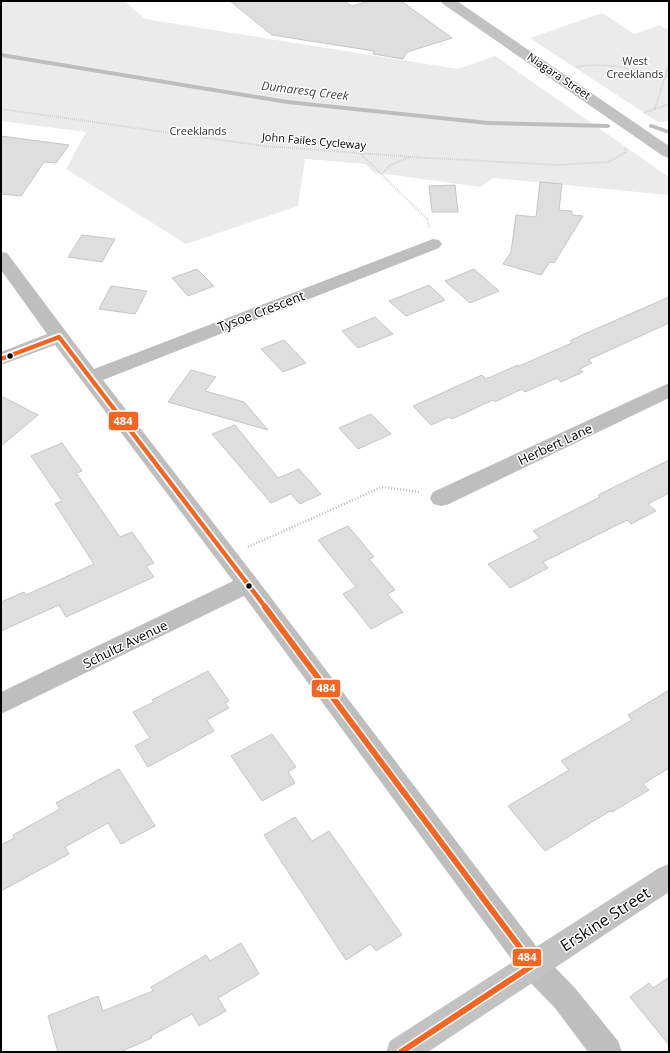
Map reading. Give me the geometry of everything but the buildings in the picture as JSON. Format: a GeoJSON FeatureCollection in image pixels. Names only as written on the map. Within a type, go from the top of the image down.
{"type":"FeatureCollection","features":[{"type":"Feature","properties":{"kind":"street","name":"Niagara Street"},"geometry":{"type":"LineString","coordinates":[[448,1],[669,153]]}},
{"type":"Feature","properties":{"kind":"street","name":"Tysoe Crescent"},"geometry":{"type":"LineString","coordinates":[[90,378],[431,236]]}},
{"type":"Feature","properties":{"kind":"street"},"geometry":{"type":"LineString","coordinates":[[1,257],[59,337],[248,584],[533,965],[565,998],[607,1052]]}},
{"type":"Feature","properties":{"kind":"street"},"geometry":{"type":"LineString","coordinates":[[1,359],[59,337]]}},
{"type":"Feature","properties":{"kind":"street","name":"Herbert Lane"},"geometry":{"type":"LineString","coordinates":[[441,498],[669,390]]}},
{"type":"Feature","properties":{"kind":"street","name":"Schultz Avenue"},"geometry":{"type":"LineString","coordinates":[[1,704],[248,584]]}},
{"type":"Feature","properties":{"kind":"street","name":"Erskine Street"},"geometry":{"type":"LineString","coordinates":[[401,1052],[669,877]]}},
{"type":"Feature","properties":{"kind":"path"},"geometry":{"type":"LineString","coordinates":[[656,108],[669,64]]}},
{"type":"Feature","properties":{"kind":"path"},"geometry":{"type":"LineString","coordinates":[[575,68],[584,65],[602,65],[669,77]]}},
{"type":"Feature","properties":{"kind":"path"},"geometry":{"type":"LineString","coordinates":[[642,114],[669,104]]}},
{"type":"Feature","properties":{"kind":"path","name":"John Failes Cycleway"},"geometry":{"type":"LineString","coordinates":[[1,109],[264,146],[359,153],[557,165],[608,162],[625,154]]}},
{"type":"Feature","properties":{"kind":"path"},"geometry":{"type":"LineString","coordinates":[[359,153],[427,219],[431,236]]}},
{"type":"Feature","properties":{"kind":"path"},"geometry":{"type":"LineString","coordinates":[[382,174],[390,164],[412,156]]}},
{"type":"Feature","properties":{"kind":"path"},"geometry":{"type":"LineString","coordinates":[[243,549],[382,486],[412,490]]}},
{"type":"Feature","properties":{"kind":"green space","name":"Creeklands"},"geometry":{"type":"Polygon","coordinates":[[[1,1],[125,1],[145,19],[458,69],[495,56],[669,177],[669,195],[493,178],[481,187],[374,173],[366,164],[305,159],[298,206],[186,244],[66,169],[86,132],[1,121],[1,1]]]}},
{"type":"Feature","properties":{"kind":"green space","name":"West Creeklands"},"geometry":{"type":"Polygon","coordinates":[[[602,13],[634,34],[660,25],[666,29],[669,28],[669,121],[658,122],[530,38],[602,13]]]}},
{"type":"Feature","properties":{"kind":"waterway","name":"Dumaresq Creek"},"geometry":{"type":"LineString","coordinates":[[1,55],[287,102],[488,123],[608,126]]}},
{"type":"Feature","properties":{"kind":"waterway","name":"Dumaresq Creek"},"geometry":{"type":"LineString","coordinates":[[651,126],[669,132]]}},
{"type":"Feature","properties":{"kind":"transit line","name":"484"},"geometry":{"type":"LineString","coordinates":[[1,359],[59,337],[248,584],[533,965],[401,1052]]}}]}
